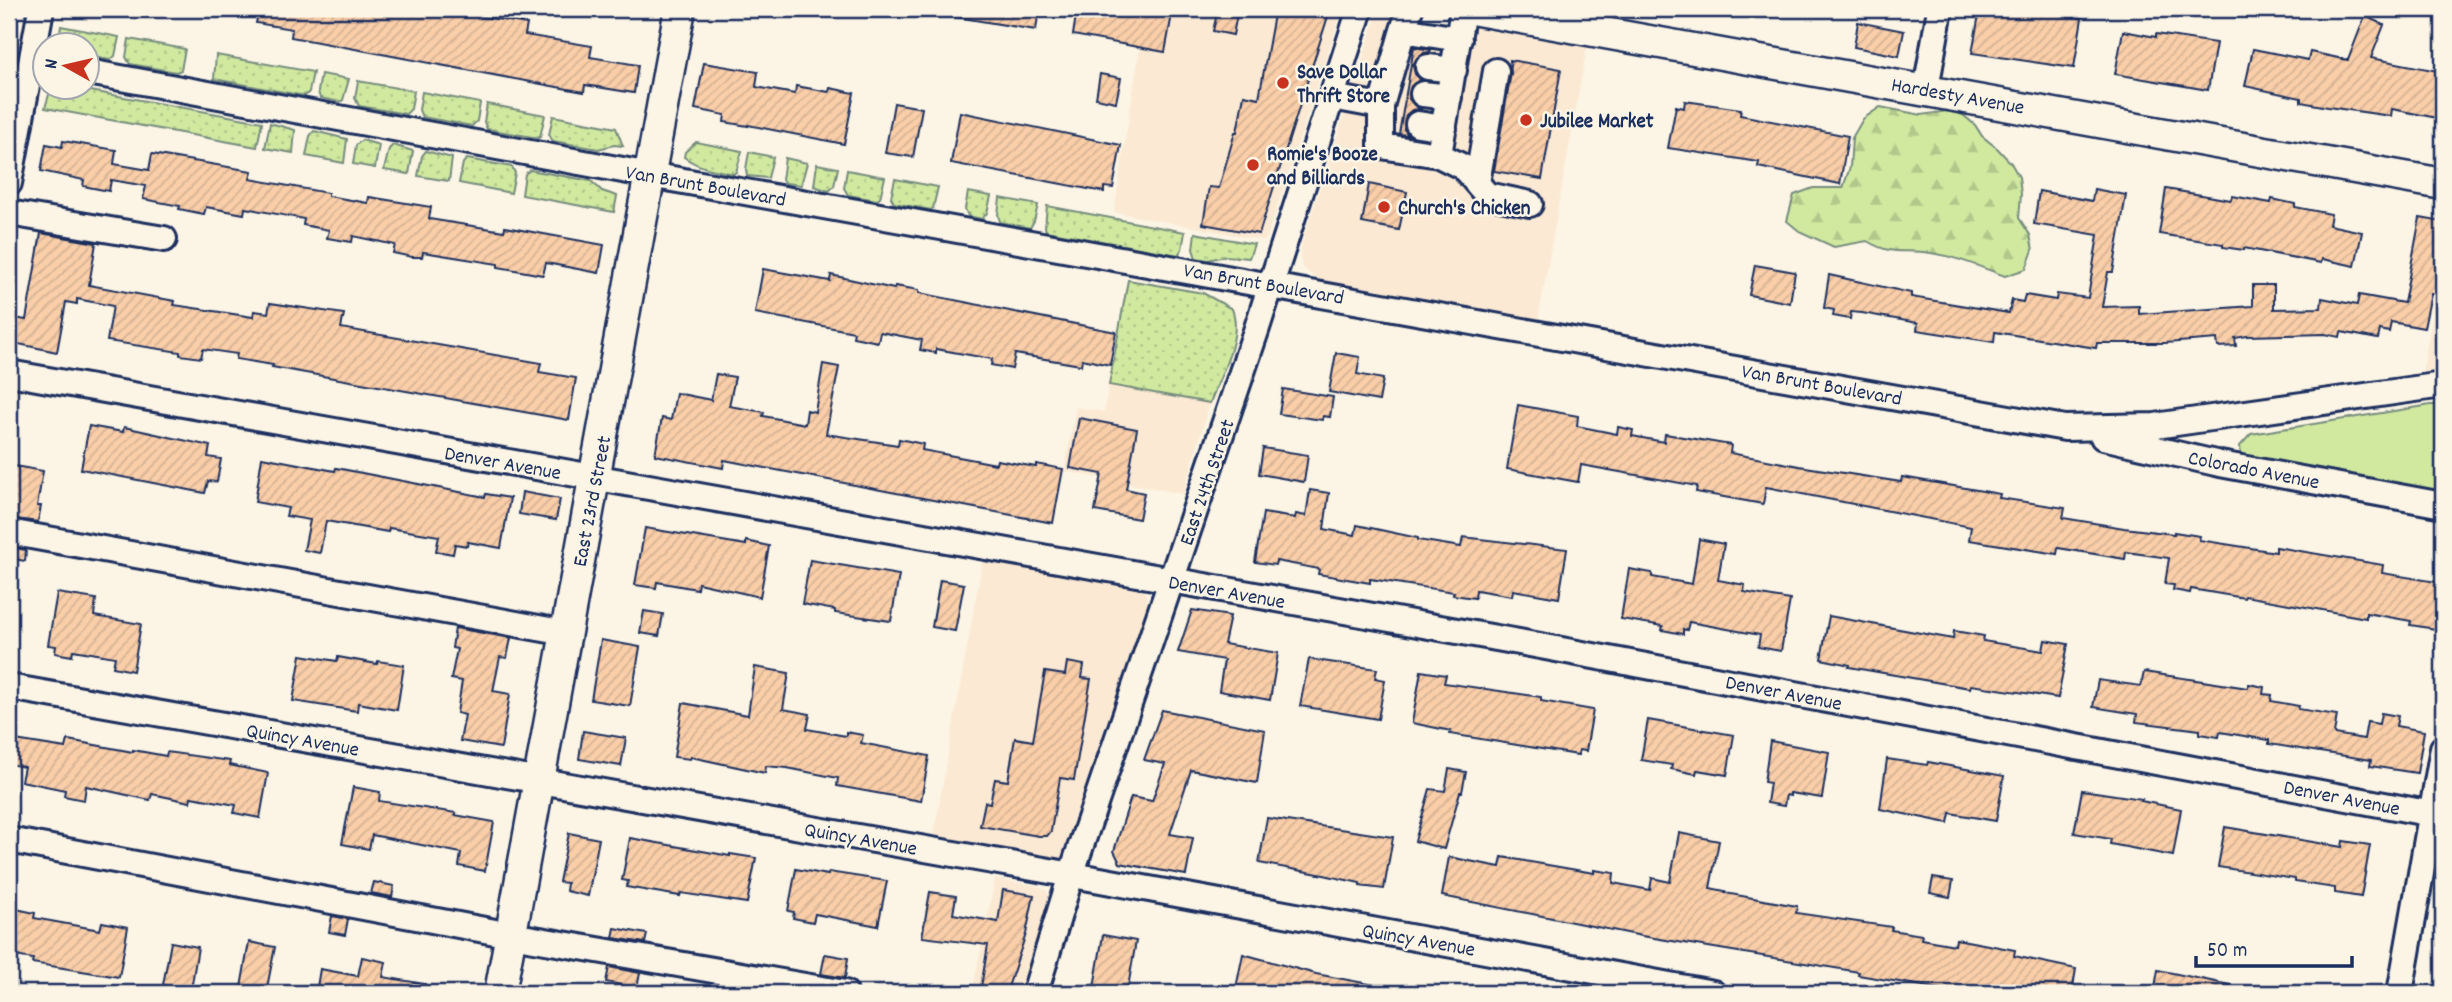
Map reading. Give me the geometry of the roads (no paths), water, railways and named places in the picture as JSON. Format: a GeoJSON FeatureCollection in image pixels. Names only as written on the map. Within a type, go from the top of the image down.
{"type":"FeatureCollection","features":[{"type":"Feature","properties":{"kind":"main road","name":"East 23rd Street"},"geometry":{"type":"LineString","coordinates":[[500,993],[680,9]]}},
{"type":"Feature","properties":{"kind":"main road","name":"Hardesty Avenue"},"geometry":{"type":"LineString","coordinates":[[1472,9],[2443,184]]}},
{"type":"Feature","properties":{"kind":"street"},"geometry":{"type":"LineString","coordinates":[[9,183],[28,61],[40,9]]}},
{"type":"Feature","properties":{"kind":"street","name":"East 24th Street"},"geometry":{"type":"LineString","coordinates":[[1035,993],[1071,875],[1271,285],[1360,9]]}},
{"type":"Feature","properties":{"kind":"street"},"geometry":{"type":"LineString","coordinates":[[1439,155],[1463,9]]}},
{"type":"Feature","properties":{"kind":"street"},"geometry":{"type":"LineString","coordinates":[[1926,89],[1940,9]]}},
{"type":"Feature","properties":{"kind":"street"},"geometry":{"type":"LineString","coordinates":[[1459,39],[1406,19],[1411,64],[1399,106],[1381,146],[1439,155],[1463,167],[1487,195],[1530,204]]}},
{"type":"Feature","properties":{"kind":"street"},"geometry":{"type":"LineString","coordinates":[[1411,64],[1454,69]]}},
{"type":"Feature","properties":{"kind":"street"},"geometry":{"type":"LineString","coordinates":[[1477,183],[1496,71]]}},
{"type":"Feature","properties":{"kind":"street","name":"Van Brunt Boulevard"},"geometry":{"type":"LineString","coordinates":[[102,75],[2065,428],[2155,426],[2443,385]]}},
{"type":"Feature","properties":{"kind":"street"},"geometry":{"type":"LineString","coordinates":[[1332,97],[1399,106],[1449,97]]}},
{"type":"Feature","properties":{"kind":"street"},"geometry":{"type":"LineString","coordinates":[[1399,106],[1444,128]]}},
{"type":"Feature","properties":{"kind":"street"},"geometry":{"type":"LineString","coordinates":[[9,212],[164,239]]}},
{"type":"Feature","properties":{"kind":"street","name":"Denver Avenue"},"geometry":{"type":"LineString","coordinates":[[9,373],[1519,642],[2438,815]]}},
{"type":"Feature","properties":{"kind":"street","name":"Colorado Avenue"},"geometry":{"type":"LineString","coordinates":[[2065,428],[2220,464],[2443,505]]}},
{"type":"Feature","properties":{"kind":"street"},"geometry":{"type":"LineString","coordinates":[[9,532],[566,633]]}},
{"type":"Feature","properties":{"kind":"street","name":"Quincy Avenue"},"geometry":{"type":"LineString","coordinates":[[9,687],[1071,875],[1713,993]]}},
{"type":"Feature","properties":{"kind":"street"},"geometry":{"type":"LineString","coordinates":[[2400,993],[2438,815],[2443,748]]}},
{"type":"Feature","properties":{"kind":"street"},"geometry":{"type":"LineString","coordinates":[[9,840],[511,935],[845,993]]}},
{"type":"Feature","properties":{"kind":"place","name":"Save Dollar Thrift Store"},"geometry":{"type":"Point","coordinates":[1283,83]}},
{"type":"Feature","properties":{"kind":"place","name":"Jubilee Market"},"geometry":{"type":"Point","coordinates":[1526,120]}},
{"type":"Feature","properties":{"kind":"place","name":"Romie's Booze and Billiards"},"geometry":{"type":"Point","coordinates":[1253,165]}},
{"type":"Feature","properties":{"kind":"place","name":"Church's Chicken"},"geometry":{"type":"Point","coordinates":[1384,207]}}]}
